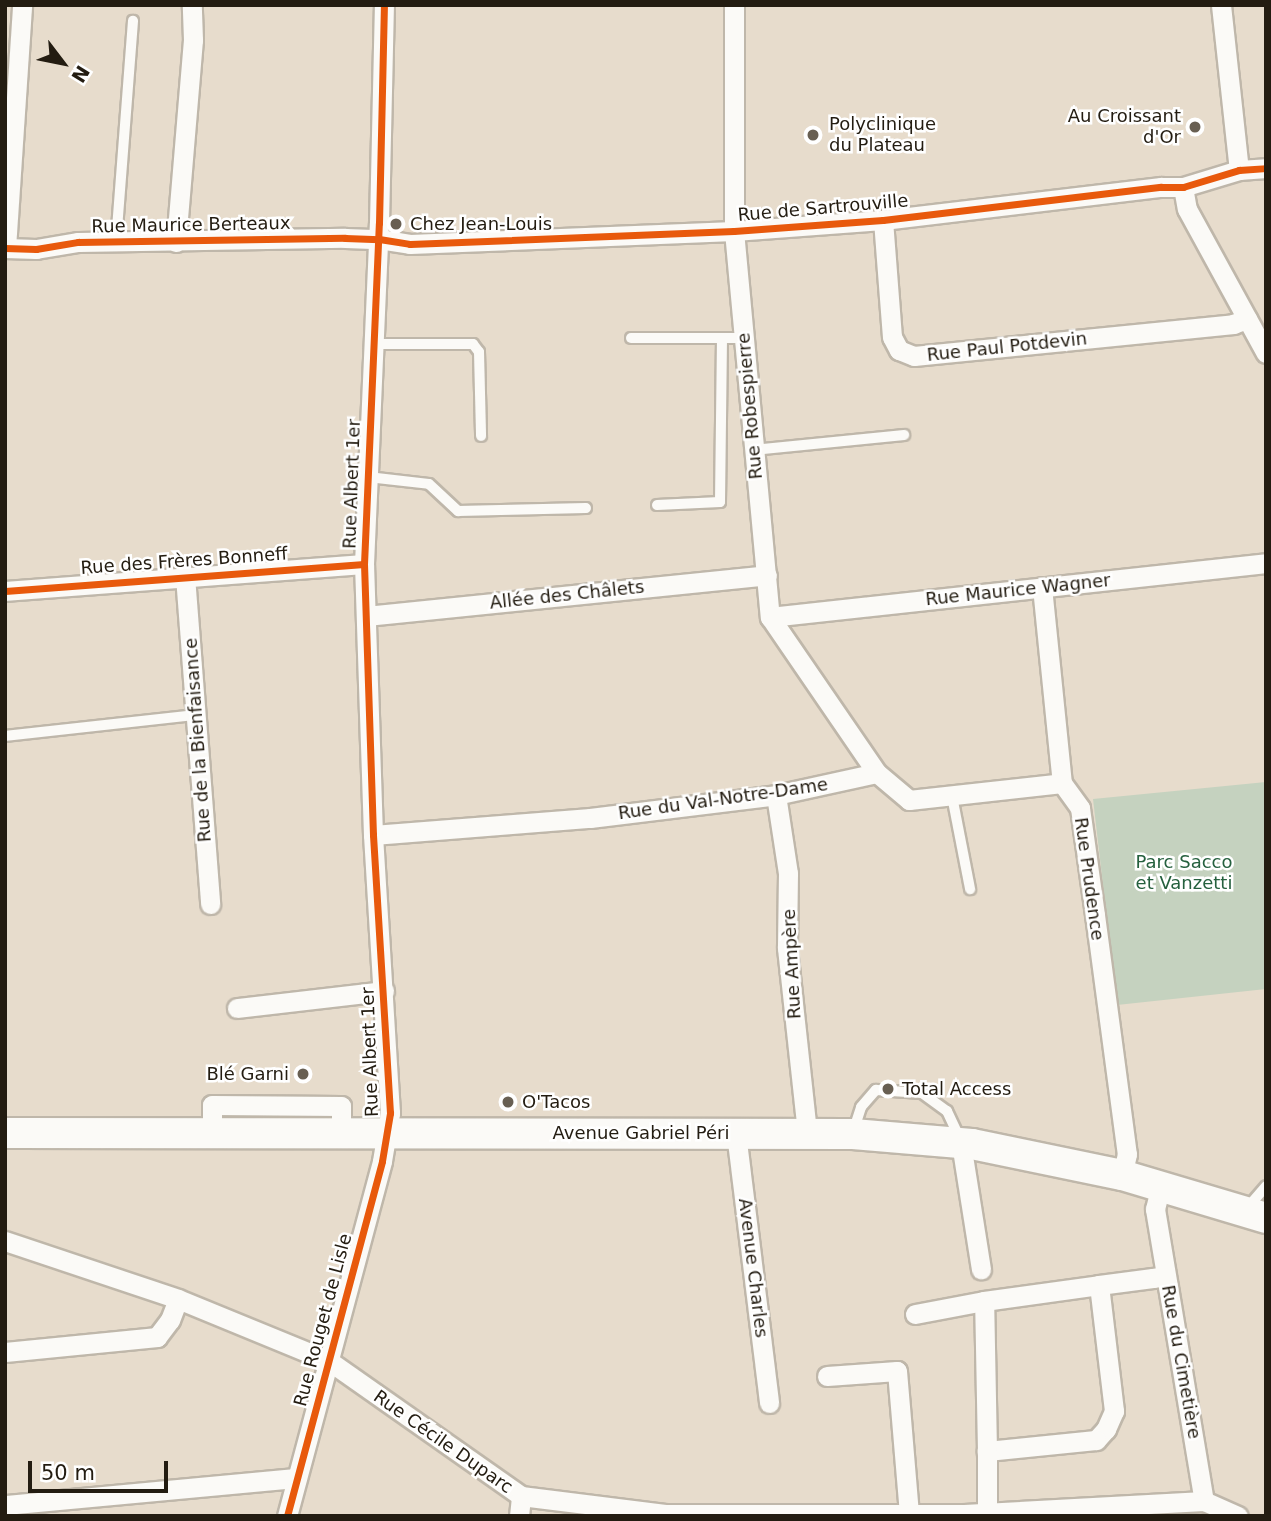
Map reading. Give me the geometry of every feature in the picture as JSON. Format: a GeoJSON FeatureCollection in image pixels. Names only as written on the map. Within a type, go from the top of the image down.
{"type":"FeatureCollection","features":[{"type":"Feature","properties":{"kind":"main road","name":"Avenue Gabriel Péri"},"geometry":{"type":"LineString","coordinates":[[5,1133],[853,1133],[961,1143],[1122,1175],[1255,1215]]}},
{"type":"Feature","properties":{"kind":"street"},"geometry":{"type":"LineString","coordinates":[[6,248],[22,5]]}},
{"type":"Feature","properties":{"kind":"street"},"geometry":{"type":"LineString","coordinates":[[176,242],[192,40],[192,5]]}},
{"type":"Feature","properties":{"kind":"street","name":"Rue Albert 1er"},"geometry":{"type":"LineString","coordinates":[[384,5],[379,239],[364,564],[373,835],[390,1113],[386,1132]]}},
{"type":"Feature","properties":{"kind":"street","name":"Rue Robespierre"},"geometry":{"type":"LineString","coordinates":[[734,5],[734,231],[770,617]]}},
{"type":"Feature","properties":{"kind":"street"},"geometry":{"type":"LineString","coordinates":[[1221,5],[1239,170]]}},
{"type":"Feature","properties":{"kind":"street","name":"Rue de Sartrouville"},"geometry":{"type":"LineString","coordinates":[[379,239],[410,244],[734,231],[883,220],[1161,187],[1183,187],[1239,170],[1266,168]]}},
{"type":"Feature","properties":{"kind":"street"},"geometry":{"type":"LineString","coordinates":[[1183,187],[1187,209],[1266,353]]}},
{"type":"Feature","properties":{"kind":"street","name":"Rue Paul Potdevin"},"geometry":{"type":"LineString","coordinates":[[883,220],[892,337],[899,350],[914,356],[1219,326],[1247,319]]}},
{"type":"Feature","properties":{"kind":"street","name":"Rue Maurice Berteaux"},"geometry":{"type":"LineString","coordinates":[[6,248],[116,242],[379,239]]}},
{"type":"Feature","properties":{"kind":"street","name":"Rue Maurice Wagner"},"geometry":{"type":"LineString","coordinates":[[770,617],[1266,563]]}},
{"type":"Feature","properties":{"kind":"street","name":"Rue des Frères Bonneff"},"geometry":{"type":"LineString","coordinates":[[5,591],[364,564]]}},
{"type":"Feature","properties":{"kind":"street","name":"Allée des Châlets"},"geometry":{"type":"LineString","coordinates":[[366,616],[767,575]]}},
{"type":"Feature","properties":{"kind":"street","name":"Rue de la Bienfaisance"},"geometry":{"type":"LineString","coordinates":[[185,576],[210,904]]}},
{"type":"Feature","properties":{"kind":"street","name":"Rue Prudence"},"geometry":{"type":"LineString","coordinates":[[1042,587],[1062,783],[1080,808],[1126,1154],[1122,1175]]}},
{"type":"Feature","properties":{"kind":"street"},"geometry":{"type":"LineString","coordinates":[[770,617],[877,773],[909,800],[1062,783]]}},
{"type":"Feature","properties":{"kind":"street","name":"Rue du Val-Notre-Dame"},"geometry":{"type":"LineString","coordinates":[[373,835],[590,818],[776,795],[877,773]]}},
{"type":"Feature","properties":{"kind":"street","name":"Rue Ampère"},"geometry":{"type":"LineString","coordinates":[[776,795],[788,873],[787,948],[807,1133]]}},
{"type":"Feature","properties":{"kind":"street"},"geometry":{"type":"LineString","coordinates":[[237,1007],[384,991]]}},
{"type":"Feature","properties":{"kind":"street","name":"Rue Rouget de Lisle"},"geometry":{"type":"LineString","coordinates":[[287,1516],[329,1362],[386,1132]]}},
{"type":"Feature","properties":{"kind":"street","name":"Avenue Charles"},"geometry":{"type":"LineString","coordinates":[[736,1133],[769,1403]]}},
{"type":"Feature","properties":{"kind":"street"},"geometry":{"type":"LineString","coordinates":[[961,1143],[981,1269]]}},
{"type":"Feature","properties":{"kind":"street","name":"Rue du Cimetière"},"geometry":{"type":"LineString","coordinates":[[1161,1185],[1155,1209],[1204,1501]]}},
{"type":"Feature","properties":{"kind":"street","name":"Rue Cécile Duparc"},"geometry":{"type":"LineString","coordinates":[[5,1241],[178,1299],[329,1362],[520,1506],[665,1515],[964,1515],[1204,1501]]}},
{"type":"Feature","properties":{"kind":"street"},"geometry":{"type":"LineString","coordinates":[[915,1314],[984,1301],[1166,1276]]}},
{"type":"Feature","properties":{"kind":"street"},"geometry":{"type":"LineString","coordinates":[[988,1451],[1096,1440],[1106,1429],[1114,1411],[1099,1285]]}},
{"type":"Feature","properties":{"kind":"street"},"geometry":{"type":"LineString","coordinates":[[5,1352],[157,1336],[170,1320],[178,1299]]}},
{"type":"Feature","properties":{"kind":"street"},"geometry":{"type":"LineString","coordinates":[[984,1301],[987,1513]]}},
{"type":"Feature","properties":{"kind":"street"},"geometry":{"type":"LineString","coordinates":[[827,1376],[897,1371],[909,1514]]}},
{"type":"Feature","properties":{"kind":"street"},"geometry":{"type":"LineString","coordinates":[[5,1505],[297,1478]]}},
{"type":"Feature","properties":{"kind":"street"},"geometry":{"type":"LineString","coordinates":[[1204,1501],[1238,1516]]}},
{"type":"Feature","properties":{"kind":"lane"},"geometry":{"type":"LineString","coordinates":[[116,242],[132,21]]}},
{"type":"Feature","properties":{"kind":"lane"},"geometry":{"type":"LineString","coordinates":[[631,338],[743,338]]}},
{"type":"Feature","properties":{"kind":"lane"},"geometry":{"type":"LineString","coordinates":[[657,505],[720,502],[722,338]]}},
{"type":"Feature","properties":{"kind":"lane"},"geometry":{"type":"LineString","coordinates":[[374,344],[473,344],[479,352],[481,436]]}},
{"type":"Feature","properties":{"kind":"lane"},"geometry":{"type":"LineString","coordinates":[[753,450],[904,435]]}},
{"type":"Feature","properties":{"kind":"lane"},"geometry":{"type":"LineString","coordinates":[[368,477],[429,484],[458,511],[586,508]]}},
{"type":"Feature","properties":{"kind":"lane"},"geometry":{"type":"LineString","coordinates":[[5,736],[197,715]]}},
{"type":"Feature","properties":{"kind":"lane"},"geometry":{"type":"LineString","coordinates":[[952,796],[971,889]]}},
{"type":"Feature","properties":{"kind":"lane"},"geometry":{"type":"LineString","coordinates":[[853,1133],[861,1107],[876,1090],[922,1093],[947,1111],[961,1143]]}},
{"type":"Feature","properties":{"kind":"lane"},"geometry":{"type":"LineString","coordinates":[[1255,1215],[1266,1186]]}},
{"type":"Feature","properties":{"kind":"green space","name":"Parc Sacco et Vanzetti"},"geometry":{"type":"Polygon","coordinates":[[[1266,782],[1266,989],[1117,1005],[1093,799],[1266,782]]]}},
{"type":"Feature","properties":{"kind":"cycle path"},"geometry":{"type":"LineString","coordinates":[[287,1516],[382,1161],[390,1113],[373,835],[364,564],[379,223],[384,5]]}},
{"type":"Feature","properties":{"kind":"cycle path"},"geometry":{"type":"LineString","coordinates":[[5,248],[36,249],[78,242],[345,238],[379,239],[410,244],[734,231],[883,220],[1161,187],[1183,187],[1239,170],[1266,168]]}},
{"type":"Feature","properties":{"kind":"cycle path"},"geometry":{"type":"LineString","coordinates":[[5,591],[364,564]]}},
{"type":"Feature","properties":{"kind":"place","name":"Au Croissant d'Or"},"geometry":{"type":"Point","coordinates":[1195,127]}},
{"type":"Feature","properties":{"kind":"place","name":"Polyclinique du Plateau"},"geometry":{"type":"Point","coordinates":[813,135]}},
{"type":"Feature","properties":{"kind":"place","name":"Chez Jean-Louis"},"geometry":{"type":"Point","coordinates":[396,224]}},
{"type":"Feature","properties":{"kind":"place","name":"Blé Garni"},"geometry":{"type":"Point","coordinates":[303,1074]}},
{"type":"Feature","properties":{"kind":"place","name":"Total Access"},"geometry":{"type":"Point","coordinates":[888,1089]}},
{"type":"Feature","properties":{"kind":"place","name":"O'Tacos"},"geometry":{"type":"Point","coordinates":[508,1102]}}]}
